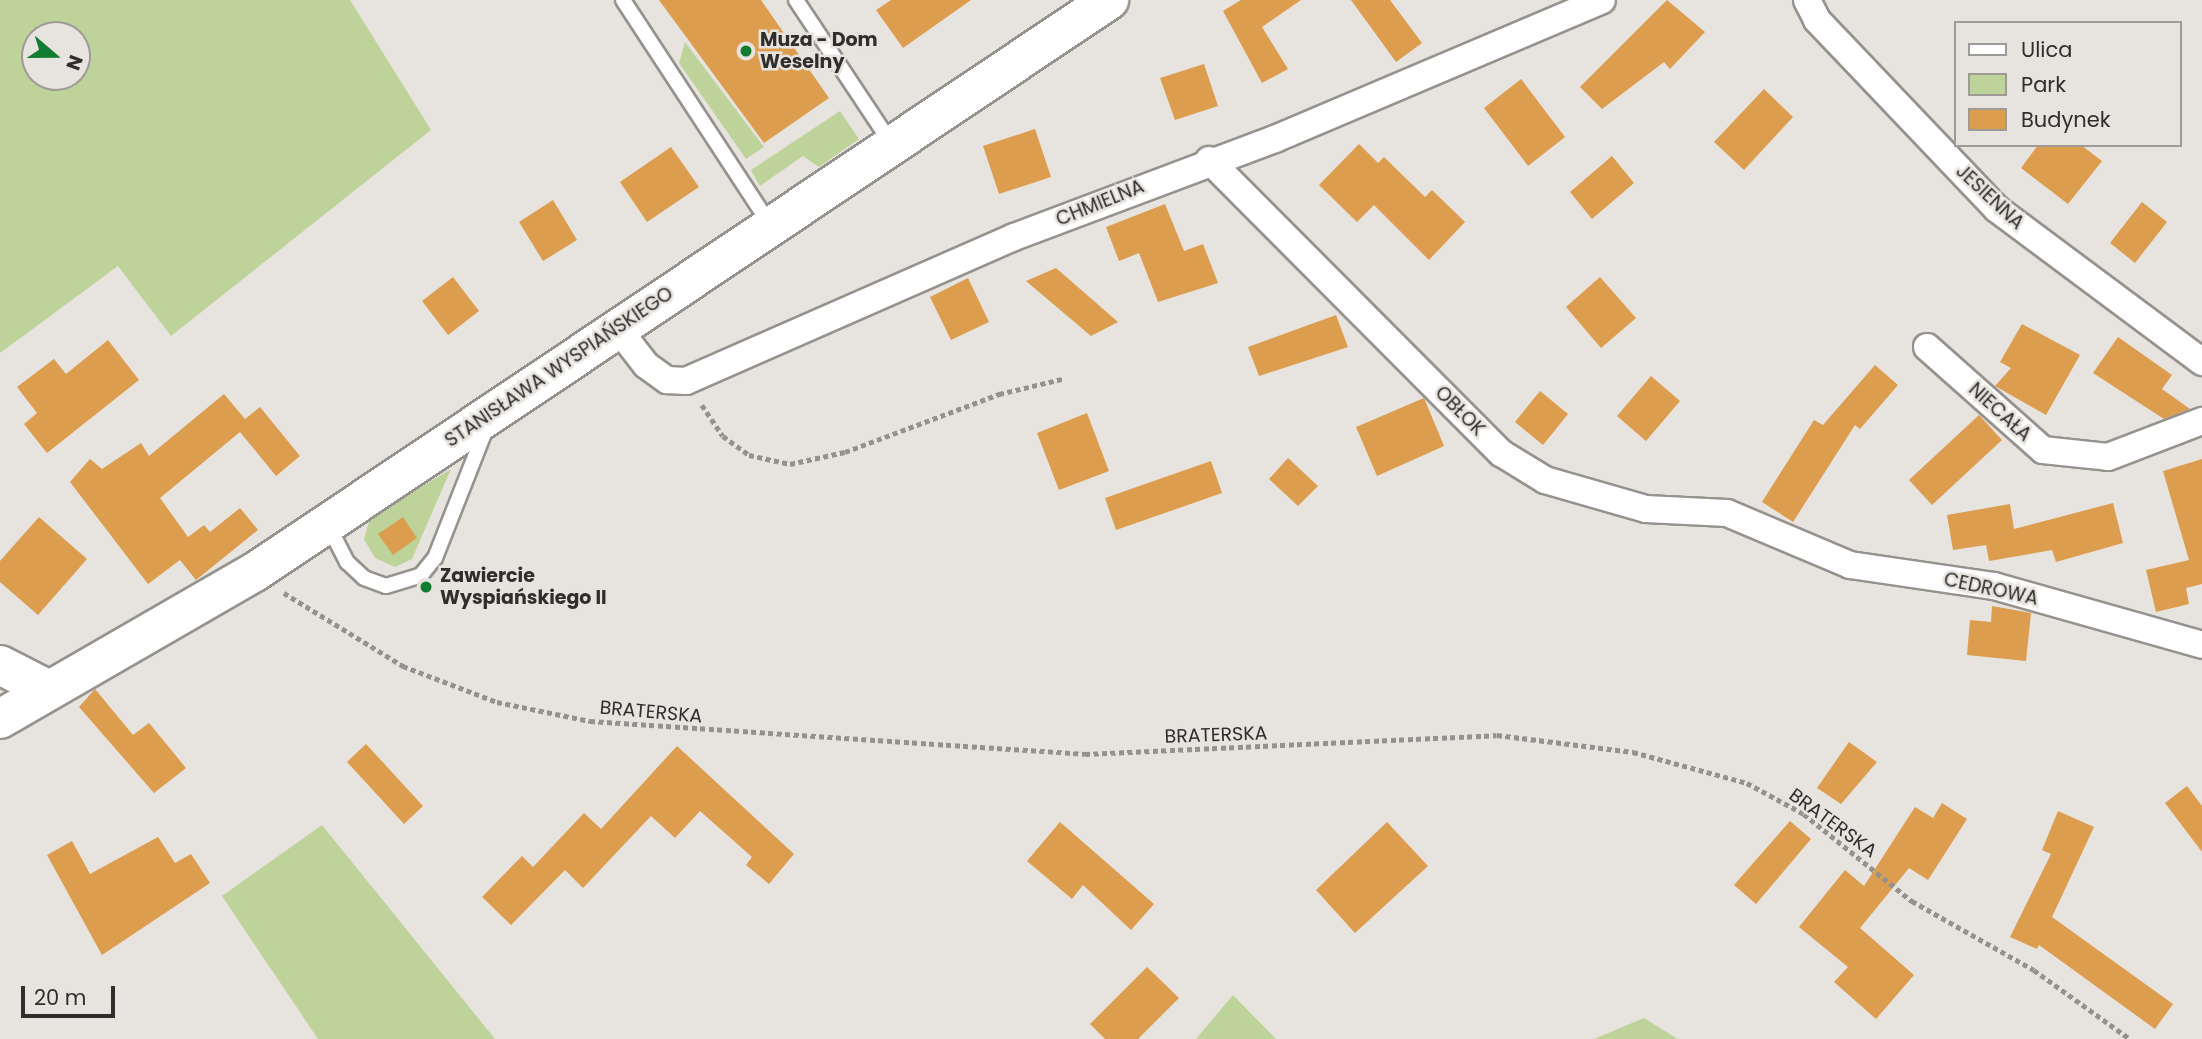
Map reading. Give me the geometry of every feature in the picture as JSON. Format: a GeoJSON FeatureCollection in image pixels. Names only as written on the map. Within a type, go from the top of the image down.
{"type":"FeatureCollection","features":[{"type":"Feature","properties":{"kind":"street","name":"STANISŁAWA WYSPIAŃSKIEGO"},"geometry":{"type":"LineString","coordinates":[[0,719],[255,572],[618,329],[769,223],[1109,0]]}},
{"type":"Feature","properties":{"kind":"street","name":"CHMIELNA"},"geometry":{"type":"LineString","coordinates":[[686,381],[1014,237],[1209,160],[1275,139],[1602,0]]}},
{"type":"Feature","properties":{"kind":"street","name":"JESIENNA"},"geometry":{"type":"LineString","coordinates":[[1807,0],[1817,20],[1997,209],[2202,362]]}},
{"type":"Feature","properties":{"kind":"street","name":"OBŁOK"},"geometry":{"type":"LineString","coordinates":[[1209,160],[1517,464],[1545,480],[1627,505],[1727,513],[1781,535]]}},
{"type":"Feature","properties":{"kind":"street"},"geometry":{"type":"LineString","coordinates":[[618,329],[646,366],[667,380],[686,381]]}},
{"type":"Feature","properties":{"kind":"street","name":"NIECAŁA"},"geometry":{"type":"LineString","coordinates":[[1927,347],[2043,450],[2108,457],[2202,421]]}},
{"type":"Feature","properties":{"kind":"street","name":"CEDROWA"},"geometry":{"type":"LineString","coordinates":[[1781,535],[1850,565],[1994,586],[2202,645]]}},
{"type":"Feature","properties":{"kind":"street"},"geometry":{"type":"LineString","coordinates":[[0,665],[49,690]]}},
{"type":"Feature","properties":{"kind":"lane"},"geometry":{"type":"LineString","coordinates":[[623,0],[769,223]]}},
{"type":"Feature","properties":{"kind":"lane"},"geometry":{"type":"LineString","coordinates":[[796,0],[891,143]]}},
{"type":"Feature","properties":{"kind":"lane"},"geometry":{"type":"LineString","coordinates":[[328,524],[346,562],[364,578],[386,586],[421,575],[435,558],[496,411]]}},
{"type":"Feature","properties":{"kind":"path"},"geometry":{"type":"LineString","coordinates":[[686,381],[723,436],[749,455],[790,464],[845,452],[999,394],[1062,379]]}},
{"type":"Feature","properties":{"kind":"path","name":"BRATERSKA"},"geometry":{"type":"LineString","coordinates":[[255,572],[336,631],[402,666],[497,702],[590,721],[1085,754],[1497,735],[1633,752],[1747,783],[1804,814],[1912,901],[2034,970],[2130,1039]]}},
{"type":"Feature","properties":{"kind":"green space"},"geometry":{"type":"Polygon","coordinates":[[[0,0],[350,0],[431,130],[171,336],[118,266],[0,353],[0,0]]]}},
{"type":"Feature","properties":{"kind":"green space"},"geometry":{"type":"Polygon","coordinates":[[[685,42],[764,147],[746,159],[679,63],[685,42]]]}},
{"type":"Feature","properties":{"kind":"green space"},"geometry":{"type":"Polygon","coordinates":[[[840,111],[859,139],[819,167],[803,156],[760,186],[751,170],[840,111]]]}},
{"type":"Feature","properties":{"kind":"green space"},"geometry":{"type":"Polygon","coordinates":[[[451,469],[412,559],[395,567],[375,558],[364,539],[370,518],[451,469]]]}},
{"type":"Feature","properties":{"kind":"green space"},"geometry":{"type":"Polygon","coordinates":[[[322,825],[495,1039],[318,1039],[222,896],[322,825]]]}},
{"type":"Feature","properties":{"kind":"green space"},"geometry":{"type":"Polygon","coordinates":[[[1233,995],[1276,1039],[1196,1039],[1233,995]]]}},
{"type":"Feature","properties":{"kind":"green space"},"geometry":{"type":"Polygon","coordinates":[[[1644,1018],[1678,1039],[1594,1039],[1644,1018]]]}},
{"type":"Feature","properties":{"kind":"building","name":"Muza - Dom Weselny"},"geometry":{"type":"Polygon","coordinates":[[[659,0],[761,0],[829,98],[764,143],[659,0]]]}},
{"type":"Feature","properties":{"kind":"building"},"geometry":{"type":"Polygon","coordinates":[[[891,0],[971,0],[903,48],[876,10],[891,0]]]}},
{"type":"Feature","properties":{"kind":"building"},"geometry":{"type":"Polygon","coordinates":[[[1241,0],[1301,0],[1262,27],[1288,69],[1262,83],[1223,11],[1241,0]]]}},
{"type":"Feature","properties":{"kind":"building"},"geometry":{"type":"Polygon","coordinates":[[[1351,0],[1390,0],[1422,43],[1396,62],[1351,0]]]}},
{"type":"Feature","properties":{"kind":"building"},"geometry":{"type":"Polygon","coordinates":[[[1667,0],[1705,32],[1670,69],[1664,62],[1602,109],[1580,87],[1667,0]]]}},
{"type":"Feature","properties":{"kind":"building"},"geometry":{"type":"Polygon","coordinates":[[[1204,64],[1218,106],[1175,120],[1160,78],[1204,64]]]}},
{"type":"Feature","properties":{"kind":"building"},"geometry":{"type":"Polygon","coordinates":[[[1521,79],[1565,137],[1528,166],[1484,108],[1521,79]]]}},
{"type":"Feature","properties":{"kind":"building"},"geometry":{"type":"Polygon","coordinates":[[[1764,89],[1793,117],[1744,170],[1714,142],[1764,89]]]}},
{"type":"Feature","properties":{"kind":"building"},"geometry":{"type":"Polygon","coordinates":[[[1035,129],[1051,177],[999,194],[983,146],[1035,129]]]}},
{"type":"Feature","properties":{"kind":"building"},"geometry":{"type":"Polygon","coordinates":[[[1359,144],[1378,163],[1384,157],[1425,197],[1432,190],[1465,222],[1429,260],[1374,205],[1357,222],[1319,185],[1359,144]]]}},
{"type":"Feature","properties":{"kind":"building"},"geometry":{"type":"Polygon","coordinates":[[[671,147],[699,187],[647,222],[620,182],[671,147]]]}},
{"type":"Feature","properties":{"kind":"building"},"geometry":{"type":"Polygon","coordinates":[[[2037,147],[2084,147],[2102,161],[2068,204],[2021,168],[2037,147]]]}},
{"type":"Feature","properties":{"kind":"building"},"geometry":{"type":"Polygon","coordinates":[[[1612,156],[1634,183],[1592,219],[1570,192],[1612,156]]]}},
{"type":"Feature","properties":{"kind":"building"},"geometry":{"type":"Polygon","coordinates":[[[553,200],[577,240],[543,261],[519,222],[553,200]]]}},
{"type":"Feature","properties":{"kind":"building"},"geometry":{"type":"Polygon","coordinates":[[[2142,202],[2167,222],[2135,263],[2110,243],[2142,202]]]}},
{"type":"Feature","properties":{"kind":"building"},"geometry":{"type":"Polygon","coordinates":[[[1165,204],[1184,251],[1203,244],[1218,283],[1158,302],[1139,253],[1119,261],[1106,227],[1165,204]]]}},
{"type":"Feature","properties":{"kind":"building"},"geometry":{"type":"Polygon","coordinates":[[[1056,268],[1118,322],[1091,336],[1026,281],[1056,268]]]}},
{"type":"Feature","properties":{"kind":"building"},"geometry":{"type":"Polygon","coordinates":[[[453,277],[479,311],[448,335],[422,301],[453,277]]]}},
{"type":"Feature","properties":{"kind":"building"},"geometry":{"type":"Polygon","coordinates":[[[1600,277],[1636,318],[1601,348],[1566,307],[1600,277]]]}},
{"type":"Feature","properties":{"kind":"building"},"geometry":{"type":"Polygon","coordinates":[[[968,278],[989,322],[951,340],[930,297],[968,278]]]}},
{"type":"Feature","properties":{"kind":"building"},"geometry":{"type":"Polygon","coordinates":[[[1336,315],[1348,347],[1259,376],[1248,347],[1336,315]]]}},
{"type":"Feature","properties":{"kind":"building"},"geometry":{"type":"Polygon","coordinates":[[[2022,324],[2080,355],[2046,415],[1995,386],[2011,368],[2000,362],[2022,324]]]}},
{"type":"Feature","properties":{"kind":"building"},"geometry":{"type":"Polygon","coordinates":[[[2118,337],[2172,375],[2162,389],[2190,409],[2164,419],[2093,373],[2118,337]]]}},
{"type":"Feature","properties":{"kind":"building"},"geometry":{"type":"Polygon","coordinates":[[[108,340],[139,380],[47,453],[24,424],[37,413],[17,387],[54,359],[66,374],[108,340]]]}},
{"type":"Feature","properties":{"kind":"building"},"geometry":{"type":"Polygon","coordinates":[[[1875,365],[1898,385],[1860,429],[1855,425],[1793,522],[1762,502],[1814,420],[1823,425],[1875,365]]]}},
{"type":"Feature","properties":{"kind":"building"},"geometry":{"type":"Polygon","coordinates":[[[1651,376],[1680,401],[1646,441],[1617,416],[1651,376]]]}},
{"type":"Feature","properties":{"kind":"building"},"geometry":{"type":"Polygon","coordinates":[[[1540,391],[1568,414],[1543,445],[1515,422],[1540,391]]]}},
{"type":"Feature","properties":{"kind":"building"},"geometry":{"type":"Polygon","coordinates":[[[224,394],[245,419],[260,407],[300,456],[276,476],[240,432],[160,498],[188,537],[204,525],[210,532],[240,508],[258,530],[196,580],[180,560],[148,584],[70,482],[90,459],[102,469],[141,443],[149,456],[224,394]]]}},
{"type":"Feature","properties":{"kind":"building"},"geometry":{"type":"Polygon","coordinates":[[[1424,398],[1444,446],[1377,476],[1356,427],[1424,398]]]}},
{"type":"Feature","properties":{"kind":"building"},"geometry":{"type":"Polygon","coordinates":[[[1087,413],[1109,471],[1059,490],[1037,433],[1087,413]]]}},
{"type":"Feature","properties":{"kind":"building"},"geometry":{"type":"Polygon","coordinates":[[[1979,415],[2002,440],[1932,505],[1909,480],[1979,415]]]}},
{"type":"Feature","properties":{"kind":"building"},"geometry":{"type":"Polygon","coordinates":[[[1288,458],[1318,486],[1298,506],[1269,479],[1288,458]]]}},
{"type":"Feature","properties":{"kind":"building"},"geometry":{"type":"Polygon","coordinates":[[[2202,459],[2202,584],[2186,588],[2189,604],[2156,612],[2146,570],[2189,560],[2163,471],[2202,459]]]}},
{"type":"Feature","properties":{"kind":"building"},"geometry":{"type":"Polygon","coordinates":[[[1211,461],[1222,493],[1116,530],[1105,498],[1211,461]]]}},
{"type":"Feature","properties":{"kind":"building"},"geometry":{"type":"Polygon","coordinates":[[[2113,503],[2123,543],[2056,562],[2052,550],[1989,561],[1986,545],[1953,550],[1947,515],[2010,504],[2014,529],[2113,503]]]}},
{"type":"Feature","properties":{"kind":"building"},"geometry":{"type":"Polygon","coordinates":[[[39,517],[87,559],[38,615],[0,582],[0,561],[39,517]]]}},
{"type":"Feature","properties":{"kind":"building"},"geometry":{"type":"Polygon","coordinates":[[[403,517],[417,538],[393,555],[378,534],[403,517]]]}},
{"type":"Feature","properties":{"kind":"building"},"geometry":{"type":"Polygon","coordinates":[[[1992,606],[2031,613],[2026,661],[1967,655],[1970,620],[1991,622],[1992,606]]]}},
{"type":"Feature","properties":{"kind":"building"},"geometry":{"type":"Polygon","coordinates":[[[95,689],[133,735],[149,723],[186,768],[154,793],[79,707],[95,689]]]}},
{"type":"Feature","properties":{"kind":"building"},"geometry":{"type":"Polygon","coordinates":[[[1849,742],[1877,762],[1841,804],[1817,788],[1849,742]]]}},
{"type":"Feature","properties":{"kind":"building"},"geometry":{"type":"Polygon","coordinates":[[[366,744],[423,806],[404,824],[347,762],[366,744]]]}},
{"type":"Feature","properties":{"kind":"building"},"geometry":{"type":"Polygon","coordinates":[[[677,746],[794,854],[769,884],[746,865],[752,857],[700,811],[675,838],[651,816],[583,888],[565,870],[511,925],[482,897],[522,856],[533,867],[584,813],[601,829],[677,746]]]}},
{"type":"Feature","properties":{"kind":"building"},"geometry":{"type":"Polygon","coordinates":[[[2187,786],[2202,806],[2202,852],[2165,803],[2187,786]]]}},
{"type":"Feature","properties":{"kind":"building"},"geometry":{"type":"Polygon","coordinates":[[[1942,803],[1967,819],[1928,880],[1909,868],[1860,928],[1914,975],[1876,1019],[1834,982],[1848,967],[1799,927],[1845,870],[1864,886],[1915,807],[1933,818],[1942,803]]]}},
{"type":"Feature","properties":{"kind":"building"},"geometry":{"type":"Polygon","coordinates":[[[2058,811],[2094,827],[2052,917],[2173,1004],[2155,1029],[2039,945],[2037,949],[2010,937],[2051,854],[2042,850],[2058,811]]]}},
{"type":"Feature","properties":{"kind":"building"},"geometry":{"type":"Polygon","coordinates":[[[1790,821],[1811,839],[1756,904],[1734,885],[1790,821]]]}},
{"type":"Feature","properties":{"kind":"building"},"geometry":{"type":"Polygon","coordinates":[[[1060,822],[1154,904],[1131,930],[1083,885],[1072,899],[1027,861],[1060,822]]]}},
{"type":"Feature","properties":{"kind":"building"},"geometry":{"type":"Polygon","coordinates":[[[1387,822],[1428,866],[1355,933],[1316,890],[1387,822]]]}},
{"type":"Feature","properties":{"kind":"building"},"geometry":{"type":"Polygon","coordinates":[[[158,837],[175,863],[191,854],[210,883],[102,955],[47,855],[72,841],[90,874],[158,837]]]}},
{"type":"Feature","properties":{"kind":"building"},"geometry":{"type":"Polygon","coordinates":[[[1147,967],[1179,998],[1138,1039],[1105,1039],[1090,1024],[1147,967]]]}},
{"type":"Feature","properties":{"kind":"place","name":"Muza - Dom Weselny"},"geometry":{"type":"Point","coordinates":[746,51]}},
{"type":"Feature","properties":{"kind":"place","name":"Zawiercie Wyspiańskiego II"},"geometry":{"type":"Point","coordinates":[426,587]}}]}
